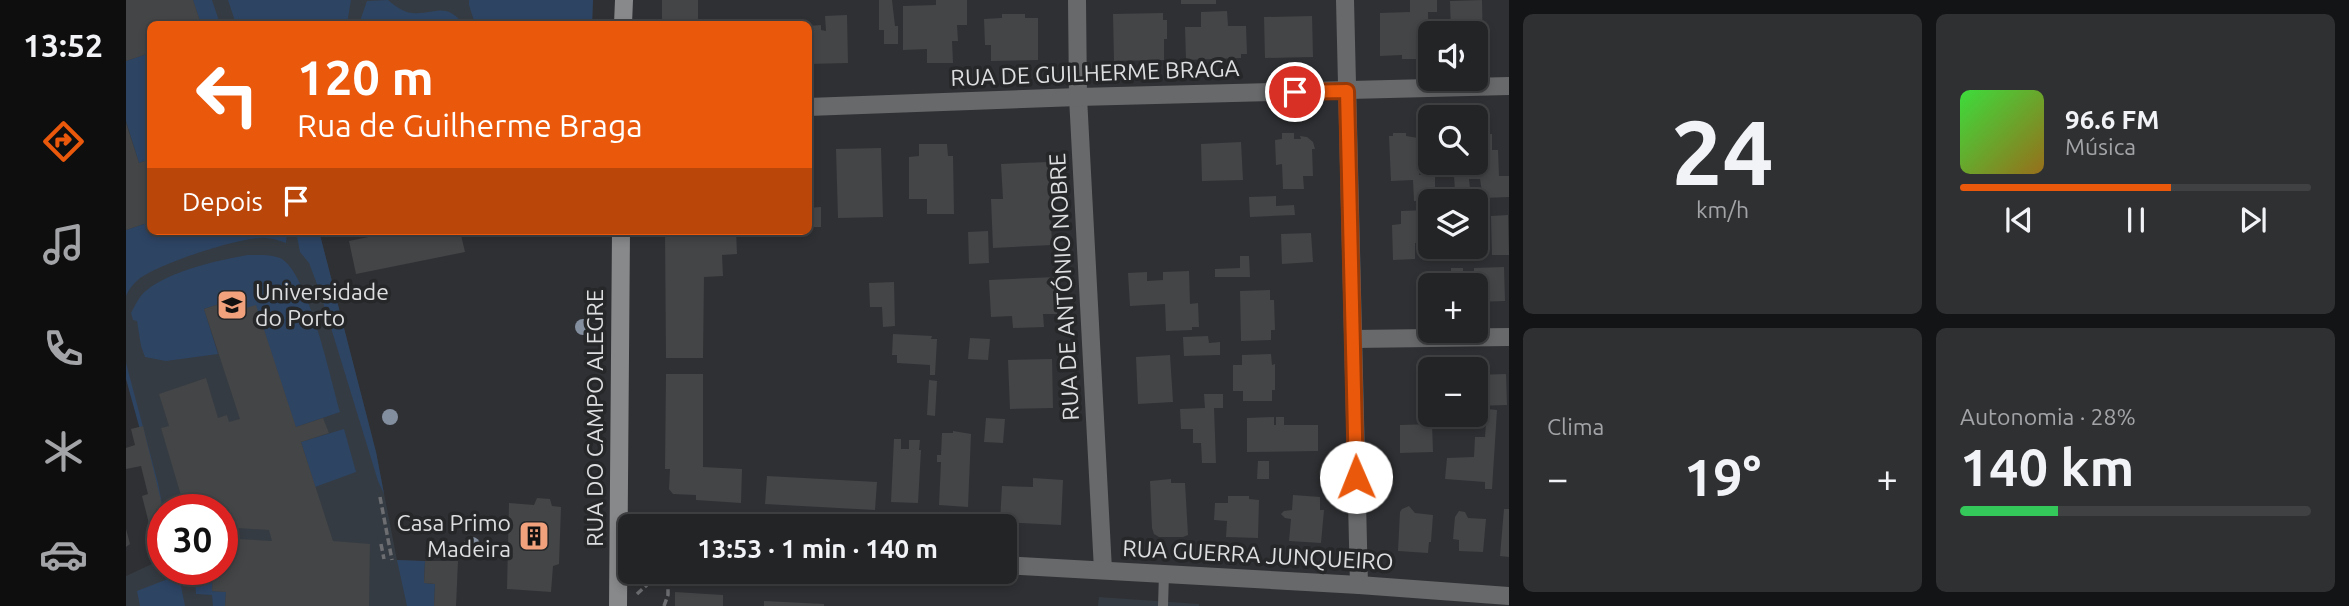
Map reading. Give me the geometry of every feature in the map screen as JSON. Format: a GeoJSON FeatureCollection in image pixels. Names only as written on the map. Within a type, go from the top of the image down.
{"type":"FeatureCollection","features":[{"type":"Feature","properties":{"kind":"main road"},"geometry":{"type":"LineString","coordinates":[[623,21],[624,0]]}},
{"type":"Feature","properties":{"kind":"main road","name":"RUA DO CAMPO ALEGRE"},"geometry":{"type":"LineString","coordinates":[[621,235],[624,514]]}},
{"type":"Feature","properties":{"kind":"main road","name":"RUA DO CAMPO ALEGRE"},"geometry":{"type":"LineString","coordinates":[[618,606],[620,584]]}},
{"type":"Feature","properties":{"kind":"street","name":"RUA DE ANTÓNIO NOBRE"},"geometry":{"type":"LineString","coordinates":[[1076,0],[1078,97],[1103,570]]}},
{"type":"Feature","properties":{"kind":"street"},"geometry":{"type":"LineString","coordinates":[[1345,0],[1359,585]]}},
{"type":"Feature","properties":{"kind":"street","name":"RUA DE GUILHERME BRAGA"},"geometry":{"type":"LineString","coordinates":[[812,107],[1509,86]]}},
{"type":"Feature","properties":{"kind":"street"},"geometry":{"type":"LineString","coordinates":[[1353,339],[1509,337]]}},
{"type":"Feature","properties":{"kind":"street","name":"RUA GUERRA JUNQUEIRO"},"geometry":{"type":"LineString","coordinates":[[1017,566],[1509,596]]}},
{"type":"Feature","properties":{"kind":"lane"},"geometry":{"type":"LineString","coordinates":[[1163,606],[1164,574]]}},
{"type":"Feature","properties":{"kind":"path"},"geometry":{"type":"LineString","coordinates":[[380,497],[392,560]]}},
{"type":"Feature","properties":{"kind":"path"},"geometry":{"type":"LineString","coordinates":[[381,544],[384,559]]}},
{"type":"Feature","properties":{"kind":"path"},"geometry":{"type":"LineString","coordinates":[[635,595],[647,584]]}},
{"type":"Feature","properties":{"kind":"path"},"geometry":{"type":"LineString","coordinates":[[664,606],[668,584]]}},
{"type":"Feature","properties":{"kind":"shaded area","name":"Universidade do Porto"},"geometry":{"type":"Polygon","coordinates":[[[126,0],[593,0],[592,21],[147,21],[147,235],[320,235],[376,452],[397,560],[425,561],[424,583],[435,584],[434,606],[126,606],[126,576],[147,566],[147,585],[238,585],[238,494],[159,494],[126,378],[126,0]]]}},
{"type":"Feature","properties":{"kind":"shaded area"},"geometry":{"type":"Polygon","coordinates":[[[193,0],[212,0],[219,21],[200,21],[193,0]]]}},
{"type":"Feature","properties":{"kind":"shaded area"},"geometry":{"type":"Polygon","coordinates":[[[228,0],[351,0],[348,21],[235,21],[228,0]]]}},
{"type":"Feature","properties":{"kind":"shaded area"},"geometry":{"type":"Polygon","coordinates":[[[388,0],[409,12],[445,11],[460,21],[361,21],[367,1],[388,0]]]}},
{"type":"Feature","properties":{"kind":"shaded area"},"geometry":{"type":"Polygon","coordinates":[[[469,0],[593,0],[592,21],[474,21],[469,0]]]}},
{"type":"Feature","properties":{"kind":"shaded area"},"geometry":{"type":"Polygon","coordinates":[[[147,54],[147,160],[139,163],[126,121],[126,61],[147,54]]]}},
{"type":"Feature","properties":{"kind":"shaded area"},"geometry":{"type":"Polygon","coordinates":[[[147,223],[147,235],[287,235],[286,243],[270,238],[248,239],[162,266],[139,279],[126,296],[126,230],[147,223]]]}},
{"type":"Feature","properties":{"kind":"shaded area"},"geometry":{"type":"Polygon","coordinates":[[[297,235],[320,235],[376,452],[384,494],[320,292],[309,263],[300,252],[297,235]]]}},
{"type":"Feature","properties":{"kind":"shaded area"},"geometry":{"type":"Polygon","coordinates":[[[248,255],[280,258],[290,267],[300,283],[317,328],[340,412],[296,427],[231,300],[204,309],[218,354],[166,361],[145,357],[137,321],[133,320],[131,313],[144,292],[181,272],[248,255]]]}},
{"type":"Feature","properties":{"kind":"shaded area"},"geometry":{"type":"Polygon","coordinates":[[[126,363],[160,494],[157,494],[126,379],[126,363]]]}},
{"type":"Feature","properties":{"kind":"shaded area"},"geometry":{"type":"Polygon","coordinates":[[[344,429],[356,472],[315,487],[301,442],[344,429]]]}},
{"type":"Feature","properties":{"kind":"shaded area"},"geometry":{"type":"Polygon","coordinates":[[[397,560],[425,561],[424,583],[435,584],[434,606],[407,606],[397,560]]]}},
{"type":"Feature","properties":{"kind":"shaded area"},"geometry":{"type":"Polygon","coordinates":[[[152,585],[181,585],[185,606],[140,606],[137,591],[152,585]]]}},
{"type":"Feature","properties":{"kind":"shaded area"},"geometry":{"type":"Polygon","coordinates":[[[195,585],[212,585],[212,591],[226,592],[225,606],[213,606],[212,595],[196,594],[195,585]]]}},
{"type":"Feature","properties":{"kind":"shaded area"},"geometry":{"type":"Polygon","coordinates":[[[1099,597],[1199,604],[1199,606],[1098,606],[1099,597]]]}},
{"type":"Feature","properties":{"kind":"building"},"geometry":{"type":"Polygon","coordinates":[[[126,0],[193,0],[200,21],[147,21],[147,54],[126,61],[126,0]]]}},
{"type":"Feature","properties":{"kind":"building"},"geometry":{"type":"Polygon","coordinates":[[[662,0],[698,0],[698,21],[662,21],[662,0]]]}},
{"type":"Feature","properties":{"kind":"building"},"geometry":{"type":"Polygon","coordinates":[[[879,0],[892,0],[895,26],[898,26],[898,44],[884,44],[884,30],[879,30],[879,0]]]}},
{"type":"Feature","properties":{"kind":"building"},"geometry":{"type":"Polygon","coordinates":[[[936,0],[967,0],[967,25],[957,25],[958,41],[952,41],[953,63],[927,63],[927,49],[903,50],[903,6],[936,5],[936,0]]]}},
{"type":"Feature","properties":{"kind":"building"},"geometry":{"type":"Polygon","coordinates":[[[1181,0],[1216,0],[1216,4],[1181,4],[1181,0]]]}},
{"type":"Feature","properties":{"kind":"building"},"geometry":{"type":"Polygon","coordinates":[[[1410,0],[1437,0],[1437,12],[1428,12],[1428,21],[1418,21],[1417,59],[1402,59],[1402,55],[1380,56],[1380,13],[1410,12],[1410,0]]]}},
{"type":"Feature","properties":{"kind":"building"},"geometry":{"type":"Polygon","coordinates":[[[1482,0],[1482,21],[1451,21],[1450,1],[1482,0]]]}},
{"type":"Feature","properties":{"kind":"building"},"geometry":{"type":"Polygon","coordinates":[[[1227,11],[1228,26],[1246,26],[1247,54],[1241,54],[1241,58],[1186,60],[1185,27],[1201,27],[1201,12],[1227,11]]]}},
{"type":"Feature","properties":{"kind":"building"},"geometry":{"type":"Polygon","coordinates":[[[1163,13],[1163,20],[1167,20],[1164,60],[1114,61],[1113,14],[1163,13]]]}},
{"type":"Feature","properties":{"kind":"building"},"geometry":{"type":"Polygon","coordinates":[[[1002,14],[1025,14],[1025,18],[1038,18],[1038,60],[991,61],[991,45],[985,45],[984,19],[1002,18],[1002,14]]]}},
{"type":"Feature","properties":{"kind":"building"},"geometry":{"type":"Polygon","coordinates":[[[847,15],[848,63],[812,64],[812,26],[821,25],[821,30],[826,31],[825,16],[847,15]]]}},
{"type":"Feature","properties":{"kind":"building"},"geometry":{"type":"Polygon","coordinates":[[[1312,16],[1313,57],[1265,58],[1264,17],[1312,16]]]}},
{"type":"Feature","properties":{"kind":"building"},"geometry":{"type":"Polygon","coordinates":[[[126,123],[139,163],[147,160],[147,223],[126,230],[126,123]]]}},
{"type":"Feature","properties":{"kind":"building"},"geometry":{"type":"Polygon","coordinates":[[[1282,133],[1294,133],[1294,139],[1307,137],[1313,142],[1313,176],[1303,176],[1304,189],[1283,189],[1282,164],[1276,165],[1275,140],[1282,139],[1282,133]]]}},
{"type":"Feature","properties":{"kind":"building"},"geometry":{"type":"Polygon","coordinates":[[[1393,133],[1406,133],[1406,136],[1418,138],[1418,175],[1435,175],[1435,189],[1418,189],[1418,201],[1414,201],[1413,180],[1391,181],[1389,136],[1393,136],[1393,133]]]}},
{"type":"Feature","properties":{"kind":"building"},"geometry":{"type":"Polygon","coordinates":[[[1488,134],[1492,134],[1492,150],[1498,150],[1499,176],[1509,176],[1509,197],[1488,198],[1488,189],[1482,189],[1480,179],[1469,179],[1470,189],[1455,189],[1454,176],[1445,176],[1488,175],[1488,134]]]}},
{"type":"Feature","properties":{"kind":"building"},"geometry":{"type":"Polygon","coordinates":[[[1241,142],[1243,180],[1202,181],[1201,144],[1241,142]]]}},
{"type":"Feature","properties":{"kind":"building"},"geometry":{"type":"Polygon","coordinates":[[[919,144],[947,144],[948,156],[953,156],[954,214],[927,214],[927,199],[909,199],[909,157],[919,156],[919,144]]]}},
{"type":"Feature","properties":{"kind":"building"},"geometry":{"type":"Polygon","coordinates":[[[881,148],[883,217],[838,218],[836,149],[881,148]]]}},
{"type":"Feature","properties":{"kind":"building"},"geometry":{"type":"Polygon","coordinates":[[[1048,162],[1052,245],[993,248],[991,199],[1003,199],[1001,164],[1048,162]]]}},
{"type":"Feature","properties":{"kind":"building"},"geometry":{"type":"Polygon","coordinates":[[[1276,196],[1276,206],[1294,205],[1295,215],[1250,217],[1249,197],[1276,196]]]}},
{"type":"Feature","properties":{"kind":"building"},"geometry":{"type":"Polygon","coordinates":[[[821,207],[821,227],[812,227],[812,208],[821,207]]]}},
{"type":"Feature","properties":{"kind":"building"},"geometry":{"type":"Polygon","coordinates":[[[1418,210],[1415,259],[1393,260],[1392,225],[1401,224],[1401,211],[1418,210]]]}},
{"type":"Feature","properties":{"kind":"building"},"geometry":{"type":"Polygon","coordinates":[[[1508,215],[1509,255],[1492,255],[1491,216],[1508,215]]]}},
{"type":"Feature","properties":{"kind":"building"},"geometry":{"type":"Polygon","coordinates":[[[988,231],[989,263],[969,264],[968,232],[988,231]]]}},
{"type":"Feature","properties":{"kind":"building"},"geometry":{"type":"Polygon","coordinates":[[[1311,233],[1313,262],[1282,264],[1281,234],[1311,233]]]}},
{"type":"Feature","properties":{"kind":"building"},"geometry":{"type":"Polygon","coordinates":[[[378,235],[461,235],[465,252],[356,274],[349,241],[378,235]]]}},
{"type":"Feature","properties":{"kind":"building"},"geometry":{"type":"Polygon","coordinates":[[[665,235],[736,235],[737,254],[722,255],[723,276],[704,277],[703,358],[666,358],[665,235]]]}},
{"type":"Feature","properties":{"kind":"building"},"geometry":{"type":"Polygon","coordinates":[[[1240,256],[1249,256],[1250,277],[1215,277],[1215,269],[1240,268],[1240,256]]]}},
{"type":"Feature","properties":{"kind":"building"},"geometry":{"type":"Polygon","coordinates":[[[1504,267],[1505,301],[1488,302],[1488,273],[1451,273],[1451,268],[1463,268],[1463,272],[1474,271],[1474,268],[1504,267]]]}},
{"type":"Feature","properties":{"kind":"building"},"geometry":{"type":"Polygon","coordinates":[[[1189,271],[1190,304],[1198,303],[1199,327],[1192,327],[1192,330],[1166,331],[1165,304],[1130,306],[1128,273],[1147,272],[1147,281],[1163,280],[1163,272],[1189,271]]]}},
{"type":"Feature","properties":{"kind":"building"},"geometry":{"type":"Polygon","coordinates":[[[1055,277],[1057,314],[1043,314],[1044,327],[1013,328],[1012,316],[991,317],[989,280],[1055,277]]]}},
{"type":"Feature","properties":{"kind":"building"},"geometry":{"type":"Polygon","coordinates":[[[894,282],[895,326],[883,327],[882,307],[870,307],[869,283],[894,282]]]}},
{"type":"Feature","properties":{"kind":"building"},"geometry":{"type":"Polygon","coordinates":[[[1270,290],[1270,300],[1274,300],[1275,330],[1271,330],[1271,340],[1241,341],[1240,291],[1270,290]]]}},
{"type":"Feature","properties":{"kind":"building"},"geometry":{"type":"Polygon","coordinates":[[[231,300],[235,311],[256,305],[296,427],[323,418],[329,433],[301,442],[333,541],[370,544],[369,606],[225,606],[226,592],[212,591],[212,585],[238,585],[238,539],[272,541],[269,530],[238,528],[238,494],[181,494],[161,428],[169,426],[159,394],[206,378],[218,418],[227,415],[229,422],[240,419],[204,309],[231,300]]]}},
{"type":"Feature","properties":{"kind":"building"},"geometry":{"type":"Polygon","coordinates":[[[893,334],[932,336],[931,339],[937,339],[935,375],[930,375],[930,365],[897,363],[897,355],[892,355],[893,334]]]}},
{"type":"Feature","properties":{"kind":"building"},"geometry":{"type":"Polygon","coordinates":[[[1208,336],[1209,343],[1220,342],[1220,355],[1184,356],[1183,337],[1208,336]]]}},
{"type":"Feature","properties":{"kind":"building"},"geometry":{"type":"Polygon","coordinates":[[[970,338],[990,339],[988,360],[968,359],[970,338]]]}},
{"type":"Feature","properties":{"kind":"building"},"geometry":{"type":"Polygon","coordinates":[[[1271,354],[1272,365],[1275,364],[1275,390],[1272,390],[1272,401],[1243,401],[1243,391],[1233,391],[1233,365],[1242,365],[1242,355],[1271,354]]]}},
{"type":"Feature","properties":{"kind":"building"},"geometry":{"type":"Polygon","coordinates":[[[1170,355],[1173,402],[1138,404],[1136,357],[1170,355]]]}},
{"type":"Feature","properties":{"kind":"building"},"geometry":{"type":"Polygon","coordinates":[[[1052,359],[1053,408],[1010,409],[1008,360],[1052,359]]]}},
{"type":"Feature","properties":{"kind":"building"},"geometry":{"type":"Polygon","coordinates":[[[666,374],[703,374],[703,467],[742,469],[741,503],[696,500],[696,495],[673,494],[669,489],[670,469],[665,469],[666,374]]]}},
{"type":"Feature","properties":{"kind":"building"},"geometry":{"type":"Polygon","coordinates":[[[1506,374],[1507,405],[1488,406],[1488,375],[1506,374]]]}},
{"type":"Feature","properties":{"kind":"building"},"geometry":{"type":"Polygon","coordinates":[[[929,380],[937,381],[935,416],[927,415],[929,380]]]}},
{"type":"Feature","properties":{"kind":"building"},"geometry":{"type":"Polygon","coordinates":[[[1204,394],[1223,394],[1223,408],[1214,408],[1216,463],[1202,463],[1201,443],[1193,443],[1193,429],[1181,429],[1180,409],[1205,408],[1204,394]]]}},
{"type":"Feature","properties":{"kind":"building"},"geometry":{"type":"Polygon","coordinates":[[[1488,409],[1497,410],[1492,489],[1485,489],[1485,482],[1445,479],[1447,458],[1474,457],[1475,437],[1485,437],[1488,409]]]}},
{"type":"Feature","properties":{"kind":"building"},"geometry":{"type":"Polygon","coordinates":[[[1274,417],[1274,425],[1276,417],[1284,417],[1284,425],[1318,425],[1318,451],[1247,452],[1247,418],[1274,417]]]}},
{"type":"Feature","properties":{"kind":"building"},"geometry":{"type":"Polygon","coordinates":[[[986,418],[1005,419],[1003,443],[984,442],[986,418]]]}},
{"type":"Feature","properties":{"kind":"building"},"geometry":{"type":"Polygon","coordinates":[[[1400,425],[1432,427],[1433,452],[1400,453],[1400,425]]]}},
{"type":"Feature","properties":{"kind":"building"},"geometry":{"type":"Polygon","coordinates":[[[143,426],[159,494],[148,494],[141,466],[126,469],[126,448],[135,445],[131,429],[143,426]]]}},
{"type":"Feature","properties":{"kind":"building"},"geometry":{"type":"Polygon","coordinates":[[[953,431],[971,434],[968,507],[939,505],[941,462],[937,462],[937,455],[941,455],[942,433],[953,431]]]}},
{"type":"Feature","properties":{"kind":"building"},"geometry":{"type":"Polygon","coordinates":[[[894,439],[901,439],[901,449],[909,449],[909,440],[920,440],[918,503],[891,502],[894,439]]]}},
{"type":"Feature","properties":{"kind":"building"},"geometry":{"type":"Polygon","coordinates":[[[1258,461],[1269,461],[1269,479],[1257,479],[1258,461]]]}},
{"type":"Feature","properties":{"kind":"building"},"geometry":{"type":"Polygon","coordinates":[[[767,476],[877,482],[875,510],[765,504],[767,476]]]}},
{"type":"Feature","properties":{"kind":"building"},"geometry":{"type":"Polygon","coordinates":[[[1033,478],[1063,480],[1061,525],[1017,523],[1017,514],[1000,514],[1002,486],[1033,487],[1033,478]]]}},
{"type":"Feature","properties":{"kind":"building"},"geometry":{"type":"Polygon","coordinates":[[[1171,479],[1171,483],[1185,483],[1188,535],[1159,537],[1154,534],[1152,528],[1150,481],[1171,479]]]}},
{"type":"Feature","properties":{"kind":"building"},"geometry":{"type":"Polygon","coordinates":[[[147,494],[147,516],[142,496],[147,494]]]}},
{"type":"Feature","properties":{"kind":"building"},"geometry":{"type":"Polygon","coordinates":[[[1293,495],[1320,497],[1320,510],[1324,510],[1321,543],[1289,541],[1291,519],[1281,514],[1292,510],[1293,495]]]}},
{"type":"Feature","properties":{"kind":"building"},"geometry":{"type":"Polygon","coordinates":[[[1228,496],[1249,496],[1249,499],[1259,500],[1258,538],[1226,537],[1227,521],[1214,520],[1215,503],[1228,503],[1228,496]]]}},
{"type":"Feature","properties":{"kind":"building","name":"Casa Primo Madeira"},"geometry":{"type":"Polygon","coordinates":[[[537,498],[550,499],[552,506],[561,507],[559,564],[553,566],[551,592],[507,589],[509,503],[534,505],[537,498]]]}},
{"type":"Feature","properties":{"kind":"building"},"geometry":{"type":"Polygon","coordinates":[[[1409,506],[1415,513],[1433,515],[1428,553],[1398,551],[1400,512],[1409,506]]]}},
{"type":"Feature","properties":{"kind":"building"},"geometry":{"type":"Polygon","coordinates":[[[1504,509],[1509,509],[1509,557],[1500,556],[1504,509]]]}},
{"type":"Feature","properties":{"kind":"building"},"geometry":{"type":"Polygon","coordinates":[[[1459,511],[1465,512],[1468,518],[1486,519],[1483,552],[1459,551],[1459,540],[1453,539],[1455,517],[1459,511]]]}},
{"type":"Feature","properties":{"kind":"building"},"geometry":{"type":"Polygon","coordinates":[[[126,529],[130,544],[126,547],[126,529]]]}},
{"type":"Feature","properties":{"kind":"building"},"geometry":{"type":"Polygon","coordinates":[[[425,561],[458,561],[456,606],[434,606],[435,584],[424,583],[425,561]]]}},
{"type":"Feature","properties":{"kind":"building"},"geometry":{"type":"Polygon","coordinates":[[[675,592],[723,595],[723,606],[675,606],[675,592]]]}},
{"type":"Feature","properties":{"kind":"building"},"geometry":{"type":"Polygon","coordinates":[[[764,601],[824,604],[824,606],[764,606],[764,601]]]}},
{"type":"Feature","properties":{"kind":"place","name":"Universidade do Porto"},"geometry":{"type":"Point","coordinates":[232,305]}},
{"type":"Feature","properties":{"kind":"place","name":"Casa Primo Madeira"},"geometry":{"type":"Point","coordinates":[534,536]}},
{"type":"Feature","properties":{"kind":"route"},"geometry":{"type":"LineString","coordinates":[[1295,92],[1347,91],[1356,477]]}}]}
